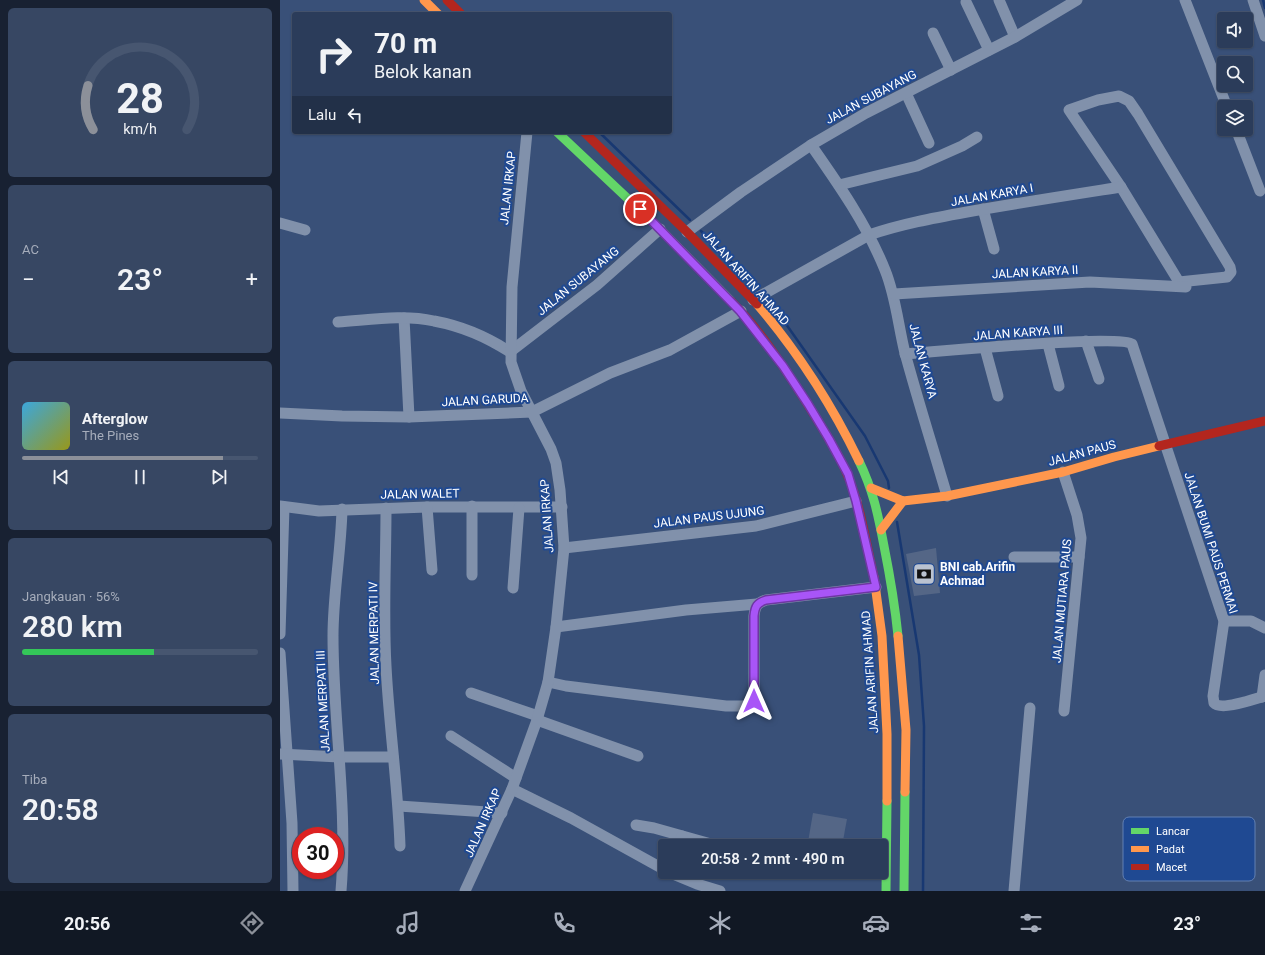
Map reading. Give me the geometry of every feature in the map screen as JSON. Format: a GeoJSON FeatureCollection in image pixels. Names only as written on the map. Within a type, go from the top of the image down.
{"type":"FeatureCollection","features":[{"type":"Feature","properties":{"kind":"main road"},"geometry":{"type":"LineString","coordinates":[[424,0],[436,12]]}},
{"type":"Feature","properties":{"kind":"main road"},"geometry":{"type":"LineString","coordinates":[[447,0],[459,8]]}},
{"type":"Feature","properties":{"kind":"main road","name":"JALAN ARIFIN AHMAD"},"geometry":{"type":"LineString","coordinates":[[559,134],[660,229],[740,311],[783,366],[826,433],[848,474],[856,501],[876,587],[884,672],[887,777],[886,891]]}},
{"type":"Feature","properties":{"kind":"main road","name":"JALAN ARIFIN AHMAD"},"geometry":{"type":"LineString","coordinates":[[586,134],[687,232],[753,300],[783,337],[817,386],[858,456],[871,488],[881,530],[895,605],[900,651],[906,730],[904,891]]}},
{"type":"Feature","properties":{"kind":"main road","name":"JALAN PAUS"},"geometry":{"type":"LineString","coordinates":[[871,488],[903,501],[948,496],[1064,472],[1165,444],[1265,421]]}},
{"type":"Feature","properties":{"kind":"main road"},"geometry":{"type":"LineString","coordinates":[[881,530],[903,501]]}},
{"type":"Feature","properties":{"kind":"main road"},"geometry":{"type":"LineString","coordinates":[[887,777],[905,778]]}},
{"type":"Feature","properties":{"kind":"street"},"geometry":{"type":"LineString","coordinates":[[999,0],[1016,36]]}},
{"type":"Feature","properties":{"kind":"street","name":"JALAN SUBAYANG"},"geometry":{"type":"LineString","coordinates":[[687,232],[741,192],[811,145],[866,113],[1016,36],[1077,0]]}},
{"type":"Feature","properties":{"kind":"street"},"geometry":{"type":"LineString","coordinates":[[1185,0],[1224,100]]}},
{"type":"Feature","properties":{"kind":"street"},"geometry":{"type":"LineString","coordinates":[[1253,0],[1265,36]]}},
{"type":"Feature","properties":{"kind":"street"},"geometry":{"type":"LineString","coordinates":[[966,2],[989,50]]}},
{"type":"Feature","properties":{"kind":"street"},"geometry":{"type":"LineString","coordinates":[[933,33],[951,70]]}},
{"type":"Feature","properties":{"kind":"street"},"geometry":{"type":"LineString","coordinates":[[906,93],[929,143]]}},
{"type":"Feature","properties":{"kind":"street"},"geometry":{"type":"LineString","coordinates":[[1119,96],[1129,101],[1230,267],[1230,275],[1225,278],[1179,282],[1121,187],[1069,110],[1110,97],[1119,96]]}},
{"type":"Feature","properties":{"kind":"street","name":"JALAN IRKAP"},"geometry":{"type":"LineString","coordinates":[[465,891],[512,789],[538,718],[548,682],[556,627],[564,548],[562,507],[556,464],[551,449],[512,369],[510,352],[512,288],[527,134]]}},
{"type":"Feature","properties":{"kind":"street"},"geometry":{"type":"LineString","coordinates":[[1239,136],[1260,191]]}},
{"type":"Feature","properties":{"kind":"street"},"geometry":{"type":"LineString","coordinates":[[839,185],[917,166],[962,146],[977,137]]}},
{"type":"Feature","properties":{"kind":"street","name":"JALAN KARYA"},"geometry":{"type":"LineString","coordinates":[[811,145],[839,185],[869,235],[886,272],[894,294],[905,354],[948,496]]}},
{"type":"Feature","properties":{"kind":"street","name":"JALAN KARYA I"},"geometry":{"type":"LineString","coordinates":[[869,235],[915,221],[1121,187]]}},
{"type":"Feature","properties":{"kind":"street"},"geometry":{"type":"LineString","coordinates":[[983,209],[994,250]]}},
{"type":"Feature","properties":{"kind":"street"},"geometry":{"type":"LineString","coordinates":[[280,223],[304,230]]}},
{"type":"Feature","properties":{"kind":"street","name":"JALAN SUBAYANG"},"geometry":{"type":"LineString","coordinates":[[510,352],[597,285],[660,229]]}},
{"type":"Feature","properties":{"kind":"street"},"geometry":{"type":"LineString","coordinates":[[753,300],[869,235]]}},
{"type":"Feature","properties":{"kind":"street","name":"JALAN KARYA II"},"geometry":{"type":"LineString","coordinates":[[894,294],[1090,282],[1178,287],[1204,287],[1226,284]]}},
{"type":"Feature","properties":{"kind":"street","name":"JALAN GARUDA"},"geometry":{"type":"LineString","coordinates":[[280,413],[409,417],[532,412],[610,373],[670,350],[740,311]]}},
{"type":"Feature","properties":{"kind":"street"},"geometry":{"type":"LineString","coordinates":[[338,322],[404,318],[433,320],[461,327],[481,335],[510,352]]}},
{"type":"Feature","properties":{"kind":"street"},"geometry":{"type":"LineString","coordinates":[[404,318],[409,417]]}},
{"type":"Feature","properties":{"kind":"street"},"geometry":{"type":"LineString","coordinates":[[1086,341],[1099,379]]}},
{"type":"Feature","properties":{"kind":"street","name":"JALAN KARYA III"},"geometry":{"type":"LineString","coordinates":[[905,354],[1086,341],[1124,341],[1132,344]]}},
{"type":"Feature","properties":{"kind":"street"},"geometry":{"type":"LineString","coordinates":[[1048,344],[1059,386]]}},
{"type":"Feature","properties":{"kind":"street","name":"JALAN BUMI PAUS PERMAI"},"geometry":{"type":"LineString","coordinates":[[1132,344],[1224,621],[1213,696],[1214,703],[1217,706],[1225,706],[1264,697]]}},
{"type":"Feature","properties":{"kind":"street"},"geometry":{"type":"LineString","coordinates":[[985,348],[998,396]]}},
{"type":"Feature","properties":{"kind":"street","name":"JALAN MUTIARA PAUS"},"geometry":{"type":"LineString","coordinates":[[1064,472],[1080,529],[1080,557],[1064,711]]}},
{"type":"Feature","properties":{"kind":"street","name":"JALAN PAUS UJUNG"},"geometry":{"type":"LineString","coordinates":[[564,548],[756,526],[856,501]]}},
{"type":"Feature","properties":{"kind":"street"},"geometry":{"type":"LineString","coordinates":[[280,634],[282,506]]}},
{"type":"Feature","properties":{"kind":"street","name":"JALAN WALET"},"geometry":{"type":"LineString","coordinates":[[282,506],[312,510],[472,506],[519,508],[562,507]]}},
{"type":"Feature","properties":{"kind":"street"},"geometry":{"type":"LineString","coordinates":[[472,506],[472,574]]}},
{"type":"Feature","properties":{"kind":"street"},"geometry":{"type":"LineString","coordinates":[[427,507],[432,570]]}},
{"type":"Feature","properties":{"kind":"street","name":"JALAN MERPATI IV"},"geometry":{"type":"LineString","coordinates":[[386,508],[386,666],[400,846]]}},
{"type":"Feature","properties":{"kind":"street"},"geometry":{"type":"LineString","coordinates":[[513,588],[519,508]]}},
{"type":"Feature","properties":{"kind":"street","name":"JALAN MERPATI III"},"geometry":{"type":"LineString","coordinates":[[341,891],[344,845],[333,636],[342,509]]}},
{"type":"Feature","properties":{"kind":"street"},"geometry":{"type":"LineString","coordinates":[[1014,557],[1080,557]]}},
{"type":"Feature","properties":{"kind":"street"},"geometry":{"type":"LineString","coordinates":[[556,627],[686,610],[757,604],[766,600],[876,587]]}},
{"type":"Feature","properties":{"kind":"street"},"geometry":{"type":"LineString","coordinates":[[548,682],[566,686],[726,706],[751,706],[754,701],[754,609],[757,604]]}},
{"type":"Feature","properties":{"kind":"street"},"geometry":{"type":"LineString","coordinates":[[1224,621],[1251,621],[1265,628]]}},
{"type":"Feature","properties":{"kind":"street"},"geometry":{"type":"LineString","coordinates":[[280,653],[284,754],[294,859],[293,891]]}},
{"type":"Feature","properties":{"kind":"street"},"geometry":{"type":"LineString","coordinates":[[1264,697],[1265,675]]}},
{"type":"Feature","properties":{"kind":"street"},"geometry":{"type":"LineString","coordinates":[[471,693],[638,756]]}},
{"type":"Feature","properties":{"kind":"street"},"geometry":{"type":"LineString","coordinates":[[1014,891],[1030,708]]}},
{"type":"Feature","properties":{"kind":"street"},"geometry":{"type":"LineString","coordinates":[[451,736],[516,778]]}},
{"type":"Feature","properties":{"kind":"street"},"geometry":{"type":"LineString","coordinates":[[284,754],[339,757],[393,757]]}},
{"type":"Feature","properties":{"kind":"street"},"geometry":{"type":"LineString","coordinates":[[512,789],[571,818],[658,866]]}},
{"type":"Feature","properties":{"kind":"street"},"geometry":{"type":"LineString","coordinates":[[398,806],[502,812]]}},
{"type":"Feature","properties":{"kind":"street"},"geometry":{"type":"LineString","coordinates":[[636,825],[675,839]]}},
{"type":"Feature","properties":{"kind":"street"},"geometry":{"type":"LineString","coordinates":[[685,879],[720,891]]}},
{"type":"Feature","properties":{"kind":"building","name":"BNI cab.Arifin Achmad"},"geometry":{"type":"Polygon","coordinates":[[[936,548],[940,593],[914,596],[906,554],[936,548]]]}},
{"type":"Feature","properties":{"kind":"building"},"geometry":{"type":"Polygon","coordinates":[[[813,813],[847,819],[843,839],[809,839],[813,813]]]}},
{"type":"Feature","properties":{"kind":"waterway"},"geometry":{"type":"LineString","coordinates":[[1263,0],[1265,8]]}},
{"type":"Feature","properties":{"kind":"waterway"},"geometry":{"type":"LineString","coordinates":[[601,134],[690,220]]}},
{"type":"Feature","properties":{"kind":"waterway"},"geometry":{"type":"LineString","coordinates":[[701,231],[758,289]]}},
{"type":"Feature","properties":{"kind":"waterway"},"geometry":{"type":"LineString","coordinates":[[769,300],[865,436],[888,481],[889,488]]}},
{"type":"Feature","properties":{"kind":"waterway"},"geometry":{"type":"LineString","coordinates":[[897,522],[919,655],[924,726],[923,891]]}},
{"type":"Feature","properties":{"kind":"traffic: fast"},"geometry":{"type":"LineString","coordinates":[[559,134],[660,229],[731,301]]}},
{"type":"Feature","properties":{"kind":"traffic: fast"},"geometry":{"type":"LineString","coordinates":[[859,461],[871,492],[880,523],[898,636]]}},
{"type":"Feature","properties":{"kind":"traffic: fast"},"geometry":{"type":"LineString","coordinates":[[904,891],[905,792]]}},
{"type":"Feature","properties":{"kind":"traffic: fast"},"geometry":{"type":"LineString","coordinates":[[886,891],[887,801]]}},
{"type":"Feature","properties":{"kind":"traffic: slow"},"geometry":{"type":"LineString","coordinates":[[424,0],[436,12]]}},
{"type":"Feature","properties":{"kind":"traffic: slow"},"geometry":{"type":"LineString","coordinates":[[757,304],[786,340],[813,379],[849,440],[859,461]]}},
{"type":"Feature","properties":{"kind":"traffic: slow"},"geometry":{"type":"LineString","coordinates":[[871,488],[903,501],[947,496],[1063,472],[1159,446]]}},
{"type":"Feature","properties":{"kind":"traffic: slow"},"geometry":{"type":"LineString","coordinates":[[881,530],[903,501]]}},
{"type":"Feature","properties":{"kind":"traffic: slow"},"geometry":{"type":"LineString","coordinates":[[874,577],[882,636],[887,734],[887,801]]}},
{"type":"Feature","properties":{"kind":"traffic: slow"},"geometry":{"type":"LineString","coordinates":[[898,636],[906,730],[905,792]]}},
{"type":"Feature","properties":{"kind":"traffic: jam"},"geometry":{"type":"LineString","coordinates":[[447,0],[459,12]]}},
{"type":"Feature","properties":{"kind":"traffic: jam"},"geometry":{"type":"LineString","coordinates":[[586,134],[687,232],[757,304]]}},
{"type":"Feature","properties":{"kind":"traffic: jam"},"geometry":{"type":"LineString","coordinates":[[731,301],[752,325],[781,364],[839,456],[856,499],[874,577]]}},
{"type":"Feature","properties":{"kind":"traffic: jam"},"geometry":{"type":"LineString","coordinates":[[1159,446],[1265,421]]}},
{"type":"Feature","properties":{"kind":"place","name":"BNI cab.Arifin Achmad"},"geometry":{"type":"Point","coordinates":[924,574]}},
{"type":"Feature","properties":{"kind":"route"},"geometry":{"type":"LineString","coordinates":[[640,209],[740,311],[783,366],[808,404],[848,474],[856,501],[876,587],[766,600],[757,604],[754,609],[754,701]]}}]}
